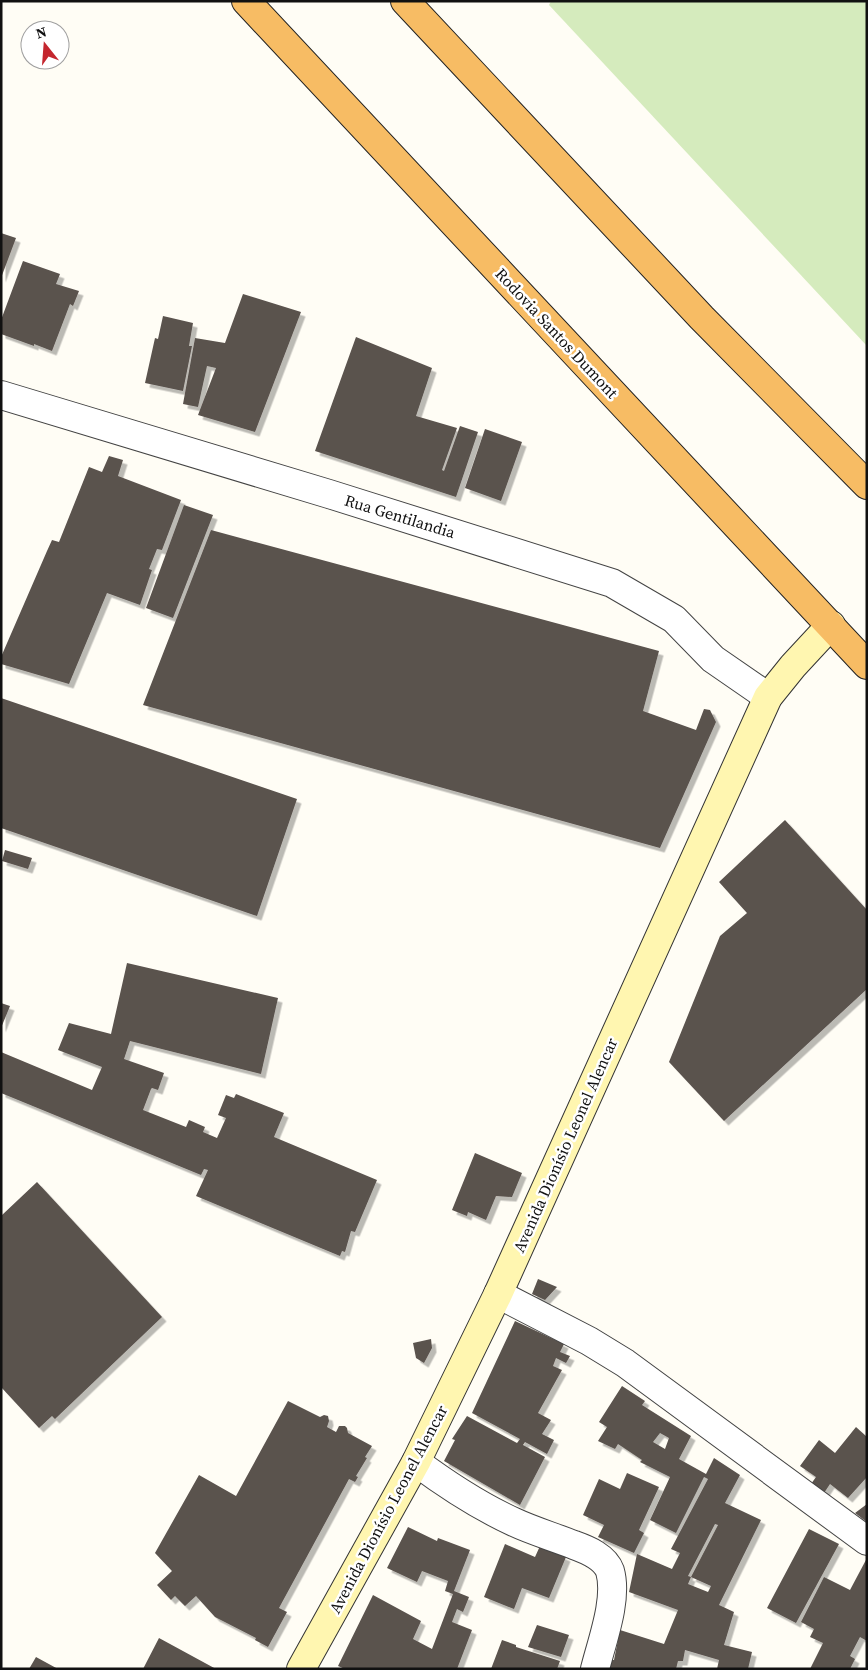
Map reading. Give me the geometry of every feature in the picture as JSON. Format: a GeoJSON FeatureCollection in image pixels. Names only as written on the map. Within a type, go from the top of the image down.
{"type":"FeatureCollection","features":[{"type":"Feature","properties":{"kind":"highway","name":"Rodovia Santos Dumont"},"geometry":{"type":"LineString","coordinates":[[246,1],[867,664]]}},
{"type":"Feature","properties":{"kind":"highway"},"geometry":{"type":"LineString","coordinates":[[405,1],[702,318],[867,485]]}},
{"type":"Feature","properties":{"kind":"main road","name":"Avenida Dionísio Leonel Alencar"},"geometry":{"type":"LineString","coordinates":[[303,1668],[416,1462],[498,1294],[768,697],[792,666],[831,625]]}},
{"type":"Feature","properties":{"kind":"street","name":"Rua Gentilandia"},"geometry":{"type":"LineString","coordinates":[[1,395],[339,497],[612,583],[674,619],[713,659],[768,697]]}},
{"type":"Feature","properties":{"kind":"street"},"geometry":{"type":"LineString","coordinates":[[498,1294],[589,1341],[625,1363],[867,1541]]}},
{"type":"Feature","properties":{"kind":"street"},"geometry":{"type":"LineString","coordinates":[[416,1462],[448,1486],[514,1522],[582,1548],[606,1563],[611,1578],[611,1602],[596,1669]]}},
{"type":"Feature","properties":{"kind":"green space"},"geometry":{"type":"Polygon","coordinates":[[[551,1],[867,1],[867,346],[549,5],[551,1]]]}},
{"type":"Feature","properties":{"kind":"building"},"geometry":{"type":"Polygon","coordinates":[[[1,233],[16,238],[1,278],[1,233]]]}},
{"type":"Feature","properties":{"kind":"building"},"geometry":{"type":"Polygon","coordinates":[[[23,261],[60,274],[56,284],[79,291],[73,306],[70,304],[52,351],[1,334],[1,320],[23,261]]]}},
{"type":"Feature","properties":{"kind":"building"},"geometry":{"type":"Polygon","coordinates":[[[243,294],[301,312],[255,432],[198,415],[216,368],[207,366],[198,407],[183,404],[195,338],[225,343],[243,294]]]}},
{"type":"Feature","properties":{"kind":"building"},"geometry":{"type":"Polygon","coordinates":[[[163,316],[193,323],[189,346],[192,346],[183,391],[145,383],[155,338],[158,339],[163,316]]]}},
{"type":"Feature","properties":{"kind":"building"},"geometry":{"type":"Polygon","coordinates":[[[356,337],[432,368],[416,416],[457,428],[442,470],[444,471],[460,426],[478,432],[456,497],[315,451],[356,337]]]}},
{"type":"Feature","properties":{"kind":"building"},"geometry":{"type":"Polygon","coordinates":[[[485,429],[522,442],[501,501],[465,488],[485,429]]]}},
{"type":"Feature","properties":{"kind":"building"},"geometry":{"type":"Polygon","coordinates":[[[109,456],[123,460],[118,476],[181,500],[162,550],[157,549],[149,569],[152,570],[140,605],[107,593],[69,684],[1,664],[1,657],[47,551],[52,540],[59,542],[89,467],[102,472],[109,456]]]}},
{"type":"Feature","properties":{"kind":"building"},"geometry":{"type":"Polygon","coordinates":[[[184,505],[213,515],[173,618],[146,608],[184,505]]]}},
{"type":"Feature","properties":{"kind":"building"},"geometry":{"type":"Polygon","coordinates":[[[211,530],[659,651],[643,711],[696,730],[704,709],[710,710],[716,722],[660,848],[143,705],[211,530]]]}},
{"type":"Feature","properties":{"kind":"building"},"geometry":{"type":"Polygon","coordinates":[[[1,698],[297,799],[257,916],[1,828],[1,698]]]}},
{"type":"Feature","properties":{"kind":"building"},"geometry":{"type":"Polygon","coordinates":[[[785,820],[867,910],[867,989],[724,1121],[669,1062],[720,936],[747,913],[719,882],[785,820]]]}},
{"type":"Feature","properties":{"kind":"building"},"geometry":{"type":"Polygon","coordinates":[[[5,850],[32,858],[28,869],[2,861],[5,850]]]}},
{"type":"Feature","properties":{"kind":"building"},"geometry":{"type":"Polygon","coordinates":[[[127,963],[278,998],[261,1074],[130,1041],[124,1059],[164,1073],[158,1090],[151,1089],[143,1110],[186,1127],[189,1120],[205,1127],[203,1132],[217,1138],[226,1118],[218,1115],[226,1095],[234,1098],[236,1094],[284,1113],[274,1137],[377,1180],[355,1232],[351,1231],[345,1252],[342,1251],[340,1256],[196,1196],[208,1170],[204,1169],[201,1175],[1,1093],[1,1052],[92,1090],[102,1067],[58,1050],[69,1023],[111,1034],[127,963]]]}},
{"type":"Feature","properties":{"kind":"building"},"geometry":{"type":"Polygon","coordinates":[[[1,1003],[10,1006],[1,1028],[1,1003]]]}},
{"type":"Feature","properties":{"kind":"building"},"geometry":{"type":"Polygon","coordinates":[[[475,1153],[522,1173],[512,1197],[496,1196],[486,1220],[468,1212],[467,1216],[452,1210],[475,1153]]]}},
{"type":"Feature","properties":{"kind":"building"},"geometry":{"type":"Polygon","coordinates":[[[37,1182],[162,1317],[55,1419],[52,1416],[39,1428],[1,1387],[1,1216],[37,1182]]]}},
{"type":"Feature","properties":{"kind":"building"},"geometry":{"type":"Polygon","coordinates":[[[538,1279],[557,1287],[545,1300],[532,1294],[538,1279]]]}},
{"type":"Feature","properties":{"kind":"building"},"geometry":{"type":"Polygon","coordinates":[[[515,1321],[564,1344],[560,1352],[570,1356],[566,1363],[556,1358],[553,1366],[562,1370],[538,1413],[551,1420],[542,1434],[554,1440],[547,1454],[525,1442],[523,1445],[545,1457],[520,1505],[444,1461],[455,1440],[452,1439],[467,1416],[517,1443],[520,1439],[472,1413],[515,1321]]]}},
{"type":"Feature","properties":{"kind":"building"},"geometry":{"type":"Polygon","coordinates":[[[431,1339],[432,1348],[424,1363],[416,1358],[413,1343],[431,1339]]]}},
{"type":"Feature","properties":{"kind":"building"},"geometry":{"type":"Polygon","coordinates":[[[622,1386],[645,1401],[642,1405],[691,1436],[679,1459],[706,1474],[714,1458],[740,1475],[725,1503],[761,1520],[719,1605],[734,1612],[724,1645],[752,1652],[748,1669],[717,1669],[719,1660],[685,1650],[683,1661],[678,1661],[676,1669],[609,1669],[611,1660],[614,1660],[620,1630],[664,1644],[678,1610],[629,1592],[637,1554],[672,1569],[680,1553],[671,1549],[708,1479],[704,1477],[676,1533],[650,1520],[670,1477],[640,1462],[642,1460],[618,1444],[615,1449],[598,1441],[607,1427],[599,1422],[622,1386]],[[660,1433],[653,1442],[665,1449],[669,1438],[660,1433]],[[715,1524],[688,1576],[691,1577],[718,1525],[715,1524]],[[691,1577],[688,1584],[708,1592],[711,1586],[691,1577]]]}},
{"type":"Feature","properties":{"kind":"building"},"geometry":{"type":"Polygon","coordinates":[[[288,1401],[320,1417],[328,1416],[327,1427],[336,1432],[339,1426],[345,1426],[348,1433],[372,1446],[356,1476],[358,1477],[355,1482],[349,1479],[279,1608],[287,1612],[268,1647],[255,1640],[256,1638],[215,1617],[196,1596],[185,1606],[175,1596],[171,1600],[157,1585],[172,1571],[155,1553],[199,1475],[236,1496],[288,1401]]]}},
{"type":"Feature","properties":{"kind":"building"},"geometry":{"type":"Polygon","coordinates":[[[856,1427],[867,1437],[867,1477],[848,1498],[830,1484],[824,1493],[811,1484],[816,1477],[800,1466],[819,1440],[835,1453],[856,1427]]]}},
{"type":"Feature","properties":{"kind":"building"},"geometry":{"type":"Polygon","coordinates":[[[627,1473],[659,1487],[639,1530],[644,1533],[634,1553],[598,1537],[604,1525],[583,1515],[599,1479],[620,1489],[627,1473]]]}},
{"type":"Feature","properties":{"kind":"building"},"geometry":{"type":"Polygon","coordinates":[[[867,1504],[867,1522],[855,1513],[867,1504]]]}},
{"type":"Feature","properties":{"kind":"building"},"geometry":{"type":"Polygon","coordinates":[[[408,1527],[437,1541],[438,1538],[470,1550],[454,1591],[469,1597],[463,1612],[457,1609],[452,1622],[472,1630],[457,1669],[345,1669],[338,1666],[373,1595],[421,1621],[413,1639],[432,1649],[453,1594],[445,1591],[448,1581],[422,1571],[417,1582],[387,1568],[408,1527]]]}},
{"type":"Feature","properties":{"kind":"building"},"geometry":{"type":"Polygon","coordinates":[[[809,1529],[839,1544],[796,1623],[767,1608],[809,1529]]]}},
{"type":"Feature","properties":{"kind":"building"},"geometry":{"type":"Polygon","coordinates":[[[505,1544],[535,1557],[540,1546],[566,1557],[549,1598],[522,1588],[514,1609],[484,1597],[505,1544]]]}},
{"type":"Feature","properties":{"kind":"building"},"geometry":{"type":"Polygon","coordinates":[[[867,1558],[867,1641],[860,1637],[850,1656],[855,1659],[850,1669],[810,1669],[823,1643],[810,1637],[814,1629],[801,1622],[824,1577],[850,1590],[867,1558]]]}},
{"type":"Feature","properties":{"kind":"building"},"geometry":{"type":"Polygon","coordinates":[[[537,1625],[569,1635],[561,1657],[528,1647],[537,1625]]]}},
{"type":"Feature","properties":{"kind":"building"},"geometry":{"type":"Polygon","coordinates":[[[159,1638],[216,1669],[143,1669],[159,1638]]]}},
{"type":"Feature","properties":{"kind":"building"},"geometry":{"type":"Polygon","coordinates":[[[502,1640],[516,1645],[516,1647],[560,1661],[557,1669],[491,1669],[502,1640]]]}},
{"type":"Feature","properties":{"kind":"building"},"geometry":{"type":"Polygon","coordinates":[[[36,1657],[58,1669],[29,1669],[36,1657]]]}}]}
